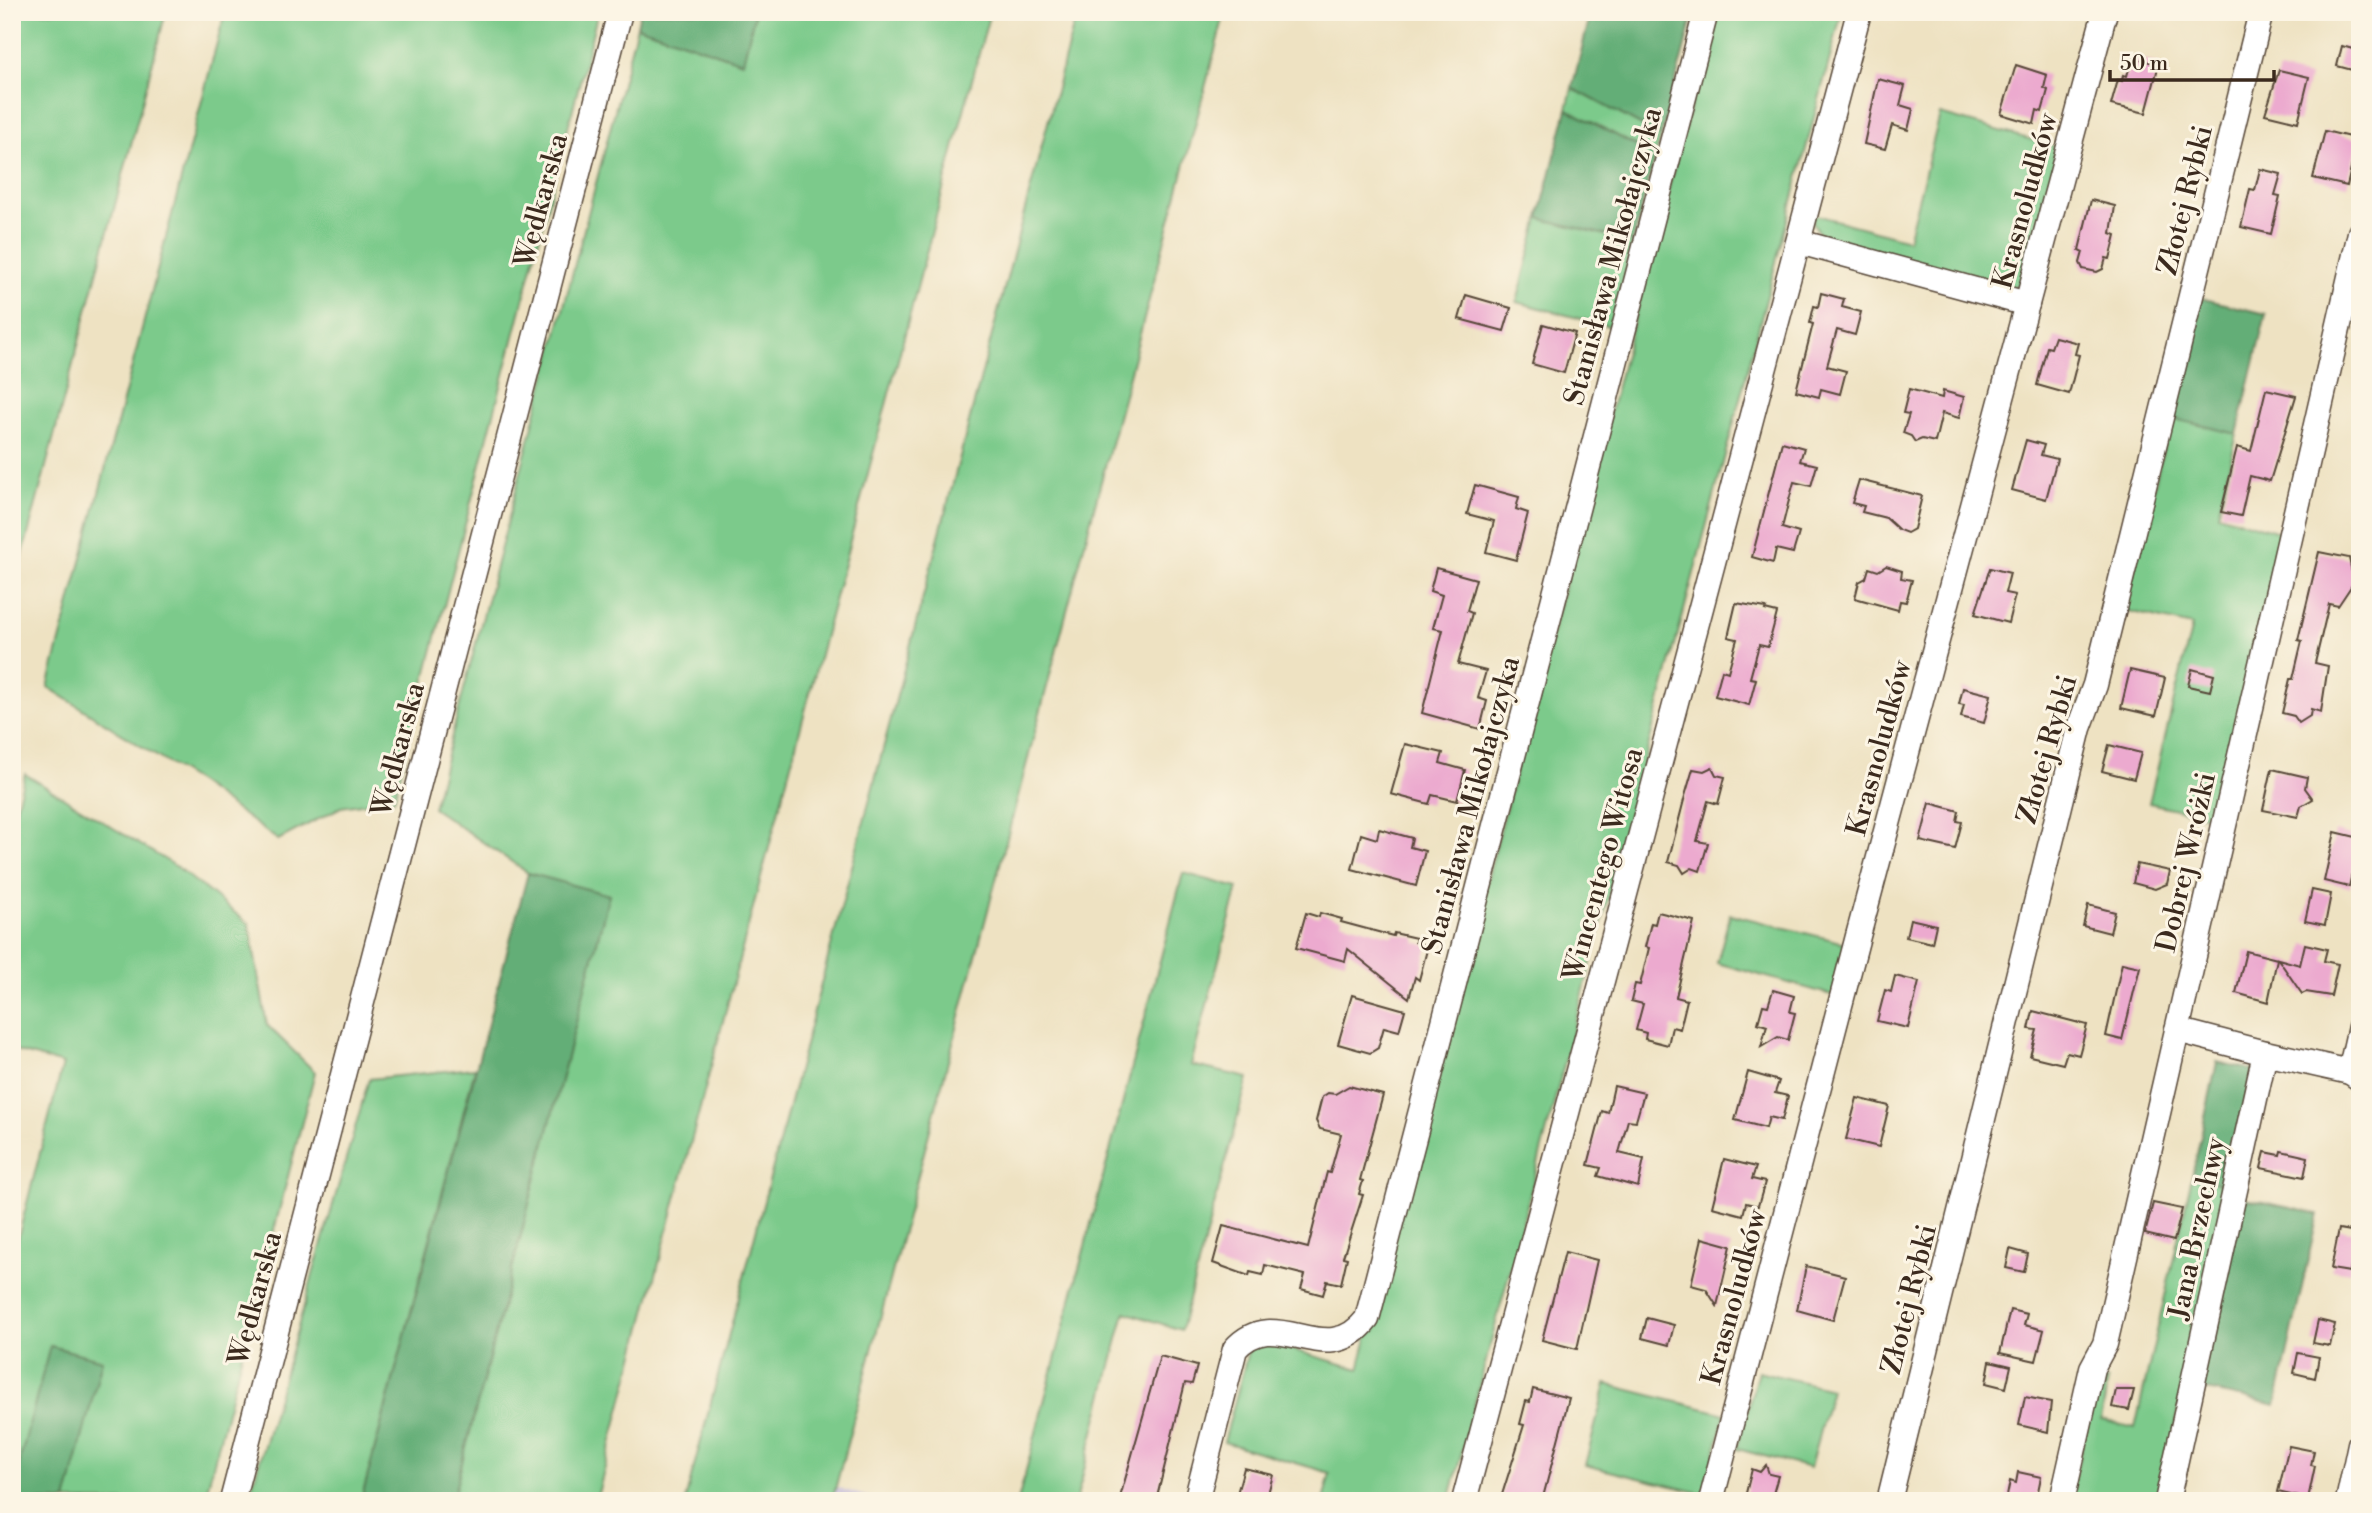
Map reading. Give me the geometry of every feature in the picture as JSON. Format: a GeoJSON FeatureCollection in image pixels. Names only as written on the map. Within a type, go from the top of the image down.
{"type":"FeatureCollection","features":[{"type":"Feature","properties":{"kind":"street","name":"Wędkarska"},"geometry":{"type":"LineString","coordinates":[[232,1501],[620,12]]}},
{"type":"Feature","properties":{"kind":"street","name":"Stanisława Mikołajczyka"},"geometry":{"type":"LineString","coordinates":[[1196,1501],[1235,1349],[1243,1340],[1265,1331],[1334,1340],[1358,1330],[1367,1319],[1706,12]]}},
{"type":"Feature","properties":{"kind":"street","name":"Wincentego Witosa"},"geometry":{"type":"LineString","coordinates":[[1464,1501],[1859,12]]}},
{"type":"Feature","properties":{"kind":"street","name":"Krasnoludków"},"geometry":{"type":"LineString","coordinates":[[1711,1501],[2105,12]]}},
{"type":"Feature","properties":{"kind":"street","name":"Złotej Rybki"},"geometry":{"type":"LineString","coordinates":[[1889,1501],[2079,728],[2095,685],[2261,12]]}},
{"type":"Feature","properties":{"kind":"street","name":"Dobrej Wróżki"},"geometry":{"type":"LineString","coordinates":[[2062,1501],[2092,1368],[2105,1344],[2360,233]]}},
{"type":"Feature","properties":{"kind":"street"},"geometry":{"type":"LineString","coordinates":[[1799,242],[2027,304]]}},
{"type":"Feature","properties":{"kind":"street"},"geometry":{"type":"LineString","coordinates":[[2177,1030],[2355,1076],[2360,1027]]}},
{"type":"Feature","properties":{"kind":"street","name":"Jana Brzechwy"},"geometry":{"type":"LineString","coordinates":[[2167,1501],[2265,1054]]}},
{"type":"Feature","properties":{"kind":"street"},"geometry":{"type":"LineString","coordinates":[[2348,1501],[2360,1444]]}},
{"type":"Feature","properties":{"kind":"shaded area"},"geometry":{"type":"Polygon","coordinates":[[[835,1487],[883,1501],[832,1501],[835,1487]]]}},
{"type":"Feature","properties":{"kind":"green space"},"geometry":{"type":"Polygon","coordinates":[[[12,12],[166,12],[12,595],[12,12]]]}},
{"type":"Feature","properties":{"kind":"green space"},"geometry":{"type":"Polygon","coordinates":[[[225,12],[598,12],[394,799],[341,807],[278,840],[199,783],[48,687],[225,12]]]}},
{"type":"Feature","properties":{"kind":"green space"},"geometry":{"type":"Polygon","coordinates":[[[640,12],[755,12],[743,62],[637,26],[640,12]]]}},
{"type":"Feature","properties":{"kind":"green space"},"geometry":{"type":"Polygon","coordinates":[[[755,12],[990,12],[596,1501],[452,1501],[609,895],[528,873],[433,808],[637,26],[742,62],[755,12]]]}},
{"type":"Feature","properties":{"kind":"green space"},"geometry":{"type":"Polygon","coordinates":[[[1077,12],[1225,12],[832,1501],[685,1501],[1077,12]]]}},
{"type":"Feature","properties":{"kind":"green space"},"geometry":{"type":"Polygon","coordinates":[[[1591,12],[1694,12],[1661,136],[1572,88],[1591,12]]]}},
{"type":"Feature","properties":{"kind":"green space"},"geometry":{"type":"Polygon","coordinates":[[[1715,12],[1842,12],[1449,1501],[1323,1501],[1330,1473],[1224,1442],[1249,1348],[1262,1341],[1359,1369],[1715,12]]]}},
{"type":"Feature","properties":{"kind":"green space"},"geometry":{"type":"Polygon","coordinates":[[[1572,88],[1661,136],[1655,156],[1567,109],[1572,88]]]}},
{"type":"Feature","properties":{"kind":"green space"},"geometry":{"type":"Polygon","coordinates":[[[1567,109],[1655,156],[1633,242],[1539,218],[1567,109]]]}},
{"type":"Feature","properties":{"kind":"green space"},"geometry":{"type":"Polygon","coordinates":[[[1940,114],[2061,148],[2025,281],[2014,287],[1995,286],[1822,237],[1813,224],[1813,214],[1908,240],[1940,114]]]}},
{"type":"Feature","properties":{"kind":"green space"},"geometry":{"type":"Polygon","coordinates":[[[1539,218],[1633,242],[1612,327],[1517,302],[1539,218]]]}},
{"type":"Feature","properties":{"kind":"green space"},"geometry":{"type":"Polygon","coordinates":[[[2200,298],[2266,314],[2237,434],[2171,418],[2200,298]]]}},
{"type":"Feature","properties":{"kind":"green space"},"geometry":{"type":"Polygon","coordinates":[[[2171,418],[2237,434],[2218,514],[2286,534],[2220,819],[2149,803],[2192,626],[2124,610],[2171,418]]]}},
{"type":"Feature","properties":{"kind":"green space"},"geometry":{"type":"Polygon","coordinates":[[[25,774],[177,867],[249,924],[267,1025],[315,1072],[204,1501],[66,1501],[102,1360],[51,1346],[12,1490],[12,1261],[63,1064],[12,1050],[12,822],[25,774]]]}},
{"type":"Feature","properties":{"kind":"green space"},"geometry":{"type":"Polygon","coordinates":[[[528,873],[609,895],[452,1501],[361,1501],[528,873]]]}},
{"type":"Feature","properties":{"kind":"green space"},"geometry":{"type":"Polygon","coordinates":[[[1183,873],[1238,888],[1191,1065],[1248,1078],[1181,1330],[1125,1312],[1076,1501],[1018,1501],[1183,873]]]}},
{"type":"Feature","properties":{"kind":"green space"},"geometry":{"type":"Polygon","coordinates":[[[1730,914],[1849,944],[1835,996],[1717,963],[1730,914]]]}},
{"type":"Feature","properties":{"kind":"green space"},"geometry":{"type":"Polygon","coordinates":[[[2217,1062],[2253,1070],[2228,1185],[2192,1177],[2217,1062]]]}},
{"type":"Feature","properties":{"kind":"green space"},"geometry":{"type":"Polygon","coordinates":[[[475,1068],[361,1501],[248,1501],[369,1079],[475,1068]]]}},
{"type":"Feature","properties":{"kind":"green space"},"geometry":{"type":"Polygon","coordinates":[[[2192,1177],[2228,1185],[2159,1501],[2069,1501],[2098,1378],[2108,1381],[2101,1420],[2135,1428],[2192,1177]]]}},
{"type":"Feature","properties":{"kind":"green space"},"geometry":{"type":"Polygon","coordinates":[[[2240,1197],[2318,1214],[2276,1405],[2198,1388],[2240,1197]]]}},
{"type":"Feature","properties":{"kind":"green space"},"geometry":{"type":"Polygon","coordinates":[[[50,1346],[102,1360],[66,1501],[12,1501],[12,1490],[50,1346]]]}},
{"type":"Feature","properties":{"kind":"green space"},"geometry":{"type":"Polygon","coordinates":[[[1758,1371],[1831,1389],[1810,1468],[1737,1449],[1758,1371]]]}},
{"type":"Feature","properties":{"kind":"green space"},"geometry":{"type":"Polygon","coordinates":[[[1606,1384],[1725,1414],[1705,1494],[1585,1465],[1606,1384]]]}},
{"type":"Feature","properties":{"kind":"building"},"geometry":{"type":"Polygon","coordinates":[[[2342,46],[2360,51],[2356,71],[2337,66],[2342,46]]]}},
{"type":"Feature","properties":{"kind":"building"},"geometry":{"type":"Polygon","coordinates":[[[2132,58],[2159,64],[2146,113],[2111,105],[2118,80],[2122,81],[2123,75],[2127,76],[2132,58]]]}},
{"type":"Feature","properties":{"kind":"building"},"geometry":{"type":"Polygon","coordinates":[[[2016,65],[2047,75],[2044,88],[2048,90],[2042,112],[2037,110],[2034,124],[2001,114],[2016,65]]]}},
{"type":"Feature","properties":{"kind":"building"},"geometry":{"type":"Polygon","coordinates":[[[2279,70],[2309,77],[2298,122],[2265,114],[2279,70]]]}},
{"type":"Feature","properties":{"kind":"building"},"geometry":{"type":"Polygon","coordinates":[[[1878,79],[1905,86],[1900,105],[1913,109],[1908,130],[1892,125],[1885,149],[1864,144],[1878,79]]]}},
{"type":"Feature","properties":{"kind":"building"},"geometry":{"type":"Polygon","coordinates":[[[2325,131],[2358,139],[2347,186],[2313,178],[2325,131]]]}},
{"type":"Feature","properties":{"kind":"building"},"geometry":{"type":"Polygon","coordinates":[[[2260,169],[2281,174],[2275,195],[2280,196],[2271,234],[2241,227],[2250,189],[2255,190],[2260,169]]]}},
{"type":"Feature","properties":{"kind":"building"},"geometry":{"type":"Polygon","coordinates":[[[2091,200],[2115,206],[2111,233],[2116,235],[2110,259],[2106,258],[2103,269],[2097,272],[2083,269],[2080,263],[2083,252],[2079,250],[2091,200]]]}},
{"type":"Feature","properties":{"kind":"building"},"geometry":{"type":"Polygon","coordinates":[[[1821,293],[1844,299],[1842,307],[1861,312],[1855,335],[1837,330],[1827,366],[1846,371],[1840,394],[1821,389],[1819,397],[1796,391],[1813,324],[1810,323],[1814,306],[1818,307],[1821,293]]]}},
{"type":"Feature","properties":{"kind":"building"},"geometry":{"type":"Polygon","coordinates":[[[1466,295],[1511,308],[1504,331],[1459,319],[1466,295]]]}},
{"type":"Feature","properties":{"kind":"building"},"geometry":{"type":"Polygon","coordinates":[[[1543,324],[1575,333],[1564,373],[1532,364],[1543,324]]]}},
{"type":"Feature","properties":{"kind":"building"},"geometry":{"type":"Polygon","coordinates":[[[2055,337],[2078,343],[2075,354],[2079,355],[2069,394],[2037,385],[2047,347],[2051,348],[2055,337]]]}},
{"type":"Feature","properties":{"kind":"building"},"geometry":{"type":"Polygon","coordinates":[[[1909,389],[1942,398],[1943,391],[1964,397],[1959,418],[1942,413],[1935,442],[1922,439],[1915,442],[1911,436],[1903,433],[1909,414],[1903,413],[1909,389]]]}},
{"type":"Feature","properties":{"kind":"building"},"geometry":{"type":"Polygon","coordinates":[[[2266,389],[2296,396],[2270,481],[2250,476],[2241,516],[2221,512],[2237,447],[2251,451],[2266,389]]]}},
{"type":"Feature","properties":{"kind":"building"},"geometry":{"type":"Polygon","coordinates":[[[2026,440],[2044,445],[2041,455],[2057,459],[2046,499],[2012,490],[2026,440]]]}},
{"type":"Feature","properties":{"kind":"building"},"geometry":{"type":"Polygon","coordinates":[[[1782,442],[1804,448],[1800,461],[1817,465],[1811,486],[1794,482],[1788,504],[1782,528],[1799,533],[1793,553],[1776,549],[1773,563],[1752,557],[1782,442]]]}},
{"type":"Feature","properties":{"kind":"building"},"geometry":{"type":"Polygon","coordinates":[[[1859,480],[1922,496],[1914,529],[1907,533],[1899,530],[1886,518],[1862,512],[1864,506],[1852,503],[1859,480]]]}},
{"type":"Feature","properties":{"kind":"building"},"geometry":{"type":"Polygon","coordinates":[[[1475,485],[1519,497],[1516,509],[1528,513],[1516,560],[1486,552],[1494,521],[1467,514],[1475,485]]]}},
{"type":"Feature","properties":{"kind":"building"},"geometry":{"type":"Polygon","coordinates":[[[2319,552],[2349,558],[2354,582],[2338,606],[2329,604],[2315,663],[2328,666],[2321,712],[2311,709],[2310,716],[2299,723],[2294,716],[2282,713],[2302,641],[2298,640],[2319,552]]]}},
{"type":"Feature","properties":{"kind":"building"},"geometry":{"type":"Polygon","coordinates":[[[1886,566],[1902,571],[1901,578],[1912,580],[1906,602],[1900,601],[1898,610],[1855,598],[1859,582],[1866,578],[1869,568],[1878,571],[1886,566]]]}},
{"type":"Feature","properties":{"kind":"building"},"geometry":{"type":"Polygon","coordinates":[[[1436,568],[1476,579],[1467,611],[1472,613],[1458,664],[1486,671],[1478,698],[1487,701],[1480,729],[1422,713],[1443,630],[1433,628],[1442,595],[1430,591],[1436,568]]]}},
{"type":"Feature","properties":{"kind":"building"},"geometry":{"type":"Polygon","coordinates":[[[1990,568],[2010,573],[2005,593],[2015,595],[2008,623],[1975,614],[1990,568]]]}},
{"type":"Feature","properties":{"kind":"building"},"geometry":{"type":"Polygon","coordinates":[[[1736,603],[1766,608],[1765,610],[1777,613],[1768,647],[1759,645],[1750,678],[1756,679],[1749,705],[1715,696],[1722,670],[1728,672],[1737,639],[1728,637],[1736,603]]]}},
{"type":"Feature","properties":{"kind":"building"},"geometry":{"type":"Polygon","coordinates":[[[2192,669],[2214,675],[2210,691],[2188,686],[2192,669]]]}},
{"type":"Feature","properties":{"kind":"building"},"geometry":{"type":"Polygon","coordinates":[[[2130,670],[2165,678],[2156,716],[2121,708],[2130,670]]]}},
{"type":"Feature","properties":{"kind":"building"},"geometry":{"type":"Polygon","coordinates":[[[1963,688],[1991,695],[1984,723],[1961,717],[1964,705],[1959,704],[1963,688]]]}},
{"type":"Feature","properties":{"kind":"building"},"geometry":{"type":"Polygon","coordinates":[[[1405,744],[1443,753],[1440,763],[1465,770],[1457,801],[1432,795],[1429,804],[1391,794],[1405,744]]]}},
{"type":"Feature","properties":{"kind":"building"},"geometry":{"type":"Polygon","coordinates":[[[2109,745],[2141,753],[2134,779],[2102,771],[2109,745]]]}},
{"type":"Feature","properties":{"kind":"building"},"geometry":{"type":"Polygon","coordinates":[[[1712,767],[1716,775],[1725,777],[1718,804],[1708,801],[1697,841],[1708,843],[1700,871],[1692,868],[1684,873],[1679,865],[1668,862],[1685,796],[1693,769],[1704,771],[1712,767]]]}},
{"type":"Feature","properties":{"kind":"building"},"geometry":{"type":"Polygon","coordinates":[[[2272,769],[2307,777],[2305,788],[2313,799],[2301,806],[2298,817],[2263,810],[2272,769]]]}},
{"type":"Feature","properties":{"kind":"building"},"geometry":{"type":"Polygon","coordinates":[[[1930,803],[1959,811],[1957,821],[1962,822],[1955,849],[1920,841],[1930,803]]]}},
{"type":"Feature","properties":{"kind":"building"},"geometry":{"type":"Polygon","coordinates":[[[1379,829],[1412,838],[1410,847],[1425,851],[1416,886],[1352,869],[1361,834],[1377,839],[1379,829]]]}},
{"type":"Feature","properties":{"kind":"building"},"geometry":{"type":"Polygon","coordinates":[[[2335,832],[2360,838],[2349,887],[2324,881],[2335,832]]]}},
{"type":"Feature","properties":{"kind":"building"},"geometry":{"type":"Polygon","coordinates":[[[2137,864],[2170,871],[2167,884],[2155,889],[2133,883],[2137,864]]]}},
{"type":"Feature","properties":{"kind":"building"},"geometry":{"type":"Polygon","coordinates":[[[2312,890],[2331,894],[2325,925],[2305,921],[2312,890]]]}},
{"type":"Feature","properties":{"kind":"building"},"geometry":{"type":"Polygon","coordinates":[[[2088,905],[2115,912],[2110,933],[2083,926],[2088,905]]]}},
{"type":"Feature","properties":{"kind":"building"},"geometry":{"type":"Polygon","coordinates":[[[1658,912],[1694,921],[1676,997],[1687,1000],[1680,1029],[1672,1027],[1668,1045],[1645,1039],[1646,1033],[1636,1030],[1643,1004],[1631,1001],[1635,984],[1640,985],[1649,948],[1645,947],[1651,923],[1655,924],[1658,912]]]}},
{"type":"Feature","properties":{"kind":"building"},"geometry":{"type":"Polygon","coordinates":[[[1306,913],[1319,917],[1320,913],[1342,919],[1341,922],[1393,936],[1394,933],[1416,938],[1415,942],[1428,946],[1419,980],[1415,977],[1409,998],[1348,949],[1345,961],[1296,948],[1306,913]]]}},
{"type":"Feature","properties":{"kind":"building"},"geometry":{"type":"Polygon","coordinates":[[[1910,919],[1936,925],[1932,943],[1906,937],[1910,919]]]}},
{"type":"Feature","properties":{"kind":"building"},"geometry":{"type":"Polygon","coordinates":[[[2305,944],[2327,949],[2324,961],[2338,964],[2331,996],[2306,992],[2302,994],[2278,959],[2300,965],[2305,944]]]}},
{"type":"Feature","properties":{"kind":"building"},"geometry":{"type":"Polygon","coordinates":[[[2246,951],[2277,959],[2268,1002],[2236,993],[2246,951]]]}},
{"type":"Feature","properties":{"kind":"building"},"geometry":{"type":"Polygon","coordinates":[[[2122,963],[2140,967],[2122,1040],[2106,1036],[2122,963]]]}},
{"type":"Feature","properties":{"kind":"building"},"geometry":{"type":"Polygon","coordinates":[[[1895,976],[1919,982],[1908,1028],[1877,1021],[1885,990],[1891,992],[1895,976]]]}},
{"type":"Feature","properties":{"kind":"building"},"geometry":{"type":"Polygon","coordinates":[[[1773,990],[1794,996],[1790,1012],[1795,1013],[1788,1040],[1778,1037],[1761,1047],[1767,1026],[1758,1023],[1763,1005],[1768,1006],[1773,990]]]}},
{"type":"Feature","properties":{"kind":"building"},"geometry":{"type":"Polygon","coordinates":[[[1352,995],[1405,1010],[1399,1031],[1384,1027],[1378,1048],[1370,1053],[1338,1044],[1352,995]]]}},
{"type":"Feature","properties":{"kind":"building"},"geometry":{"type":"Polygon","coordinates":[[[2033,1011],[2087,1025],[2079,1055],[2067,1052],[2063,1064],[2030,1056],[2037,1030],[2029,1029],[2033,1011]]]}},
{"type":"Feature","properties":{"kind":"building"},"geometry":{"type":"Polygon","coordinates":[[[1748,1072],[1779,1081],[1775,1093],[1788,1096],[1782,1120],[1769,1117],[1766,1128],[1735,1120],[1748,1072]]]}},
{"type":"Feature","properties":{"kind":"building"},"geometry":{"type":"Polygon","coordinates":[[[1349,1086],[1383,1095],[1360,1180],[1363,1181],[1359,1194],[1363,1195],[1343,1257],[1347,1258],[1341,1284],[1327,1281],[1323,1295],[1301,1289],[1305,1275],[1265,1265],[1263,1275],[1250,1272],[1249,1276],[1213,1263],[1223,1226],[1308,1248],[1327,1172],[1330,1173],[1341,1134],[1320,1129],[1316,1121],[1322,1097],[1328,1093],[1335,1094],[1349,1086]]]}},
{"type":"Feature","properties":{"kind":"building"},"geometry":{"type":"Polygon","coordinates":[[[1614,1086],[1644,1093],[1636,1121],[1628,1120],[1619,1153],[1644,1159],[1638,1187],[1598,1176],[1601,1168],[1588,1165],[1602,1111],[1608,1113],[1614,1086]]]}},
{"type":"Feature","properties":{"kind":"building"},"geometry":{"type":"Polygon","coordinates":[[[1857,1098],[1889,1106],[1879,1147],[1846,1139],[1857,1098]]]}},
{"type":"Feature","properties":{"kind":"building"},"geometry":{"type":"Polygon","coordinates":[[[2281,1151],[2308,1157],[2304,1177],[2261,1168],[2265,1152],[2280,1155],[2281,1151]]]}},
{"type":"Feature","properties":{"kind":"building"},"geometry":{"type":"Polygon","coordinates":[[[1724,1159],[1756,1167],[1752,1179],[1765,1182],[1758,1206],[1746,1203],[1743,1215],[1712,1207],[1724,1159]]]}},
{"type":"Feature","properties":{"kind":"building"},"geometry":{"type":"Polygon","coordinates":[[[2153,1203],[2182,1209],[2174,1241],[2145,1234],[2153,1203]]]}},
{"type":"Feature","properties":{"kind":"building"},"geometry":{"type":"Polygon","coordinates":[[[2339,1229],[2357,1232],[2350,1272],[2331,1269],[2339,1229]]]}},
{"type":"Feature","properties":{"kind":"building"},"geometry":{"type":"Polygon","coordinates":[[[1702,1238],[1731,1246],[1717,1306],[1706,1289],[1691,1285],[1702,1238]]]}},
{"type":"Feature","properties":{"kind":"building"},"geometry":{"type":"Polygon","coordinates":[[[2010,1249],[2028,1254],[2024,1272],[2006,1268],[2010,1249]]]}},
{"type":"Feature","properties":{"kind":"building"},"geometry":{"type":"Polygon","coordinates":[[[1565,1252],[1597,1260],[1577,1349],[1542,1340],[1565,1252]]]}},
{"type":"Feature","properties":{"kind":"building"},"geometry":{"type":"Polygon","coordinates":[[[1806,1266],[1845,1276],[1833,1320],[1797,1310],[1806,1266]]]}},
{"type":"Feature","properties":{"kind":"building"},"geometry":{"type":"Polygon","coordinates":[[[2010,1310],[2027,1314],[2024,1325],[2044,1330],[2036,1361],[2000,1353],[2010,1310]]]}},
{"type":"Feature","properties":{"kind":"building"},"geometry":{"type":"Polygon","coordinates":[[[1647,1318],[1674,1325],[1669,1345],[1642,1338],[1647,1318]]]}},
{"type":"Feature","properties":{"kind":"building"},"geometry":{"type":"Polygon","coordinates":[[[2318,1320],[2335,1324],[2330,1346],[2313,1343],[2318,1320]]]}},
{"type":"Feature","properties":{"kind":"building"},"geometry":{"type":"Polygon","coordinates":[[[2298,1353],[2319,1357],[2315,1378],[2294,1373],[2298,1353]]]}},
{"type":"Feature","properties":{"kind":"building"},"geometry":{"type":"Polygon","coordinates":[[[1160,1356],[1197,1366],[1192,1384],[1185,1383],[1156,1501],[1119,1501],[1160,1356]]]}},
{"type":"Feature","properties":{"kind":"building"},"geometry":{"type":"Polygon","coordinates":[[[1990,1361],[2011,1366],[2006,1388],[1986,1383],[1990,1361]]]}},
{"type":"Feature","properties":{"kind":"building"},"geometry":{"type":"Polygon","coordinates":[[[1533,1389],[1569,1398],[1542,1501],[1500,1501],[1524,1425],[1520,1424],[1526,1401],[1530,1402],[1533,1389]]]}},
{"type":"Feature","properties":{"kind":"building"},"geometry":{"type":"Polygon","coordinates":[[[2116,1390],[2134,1390],[2129,1410],[2112,1407],[2116,1390]]]}},
{"type":"Feature","properties":{"kind":"building"},"geometry":{"type":"Polygon","coordinates":[[[2025,1397],[2051,1402],[2048,1432],[2019,1425],[2025,1397]]]}},
{"type":"Feature","properties":{"kind":"building"},"geometry":{"type":"Polygon","coordinates":[[[2289,1446],[2314,1451],[2311,1465],[2315,1466],[2308,1499],[2278,1492],[2289,1446]]]}},
{"type":"Feature","properties":{"kind":"building"},"geometry":{"type":"Polygon","coordinates":[[[1766,1465],[1769,1474],[1778,1476],[1771,1501],[1744,1501],[1752,1469],[1760,1472],[1766,1465]]]}},
{"type":"Feature","properties":{"kind":"building"},"geometry":{"type":"Polygon","coordinates":[[[1244,1468],[1273,1475],[1266,1501],[1235,1501],[1244,1468]]]}},
{"type":"Feature","properties":{"kind":"building"},"geometry":{"type":"Polygon","coordinates":[[[2018,1472],[2041,1477],[2036,1501],[2006,1501],[2010,1481],[2016,1483],[2018,1472]]]}}]}
